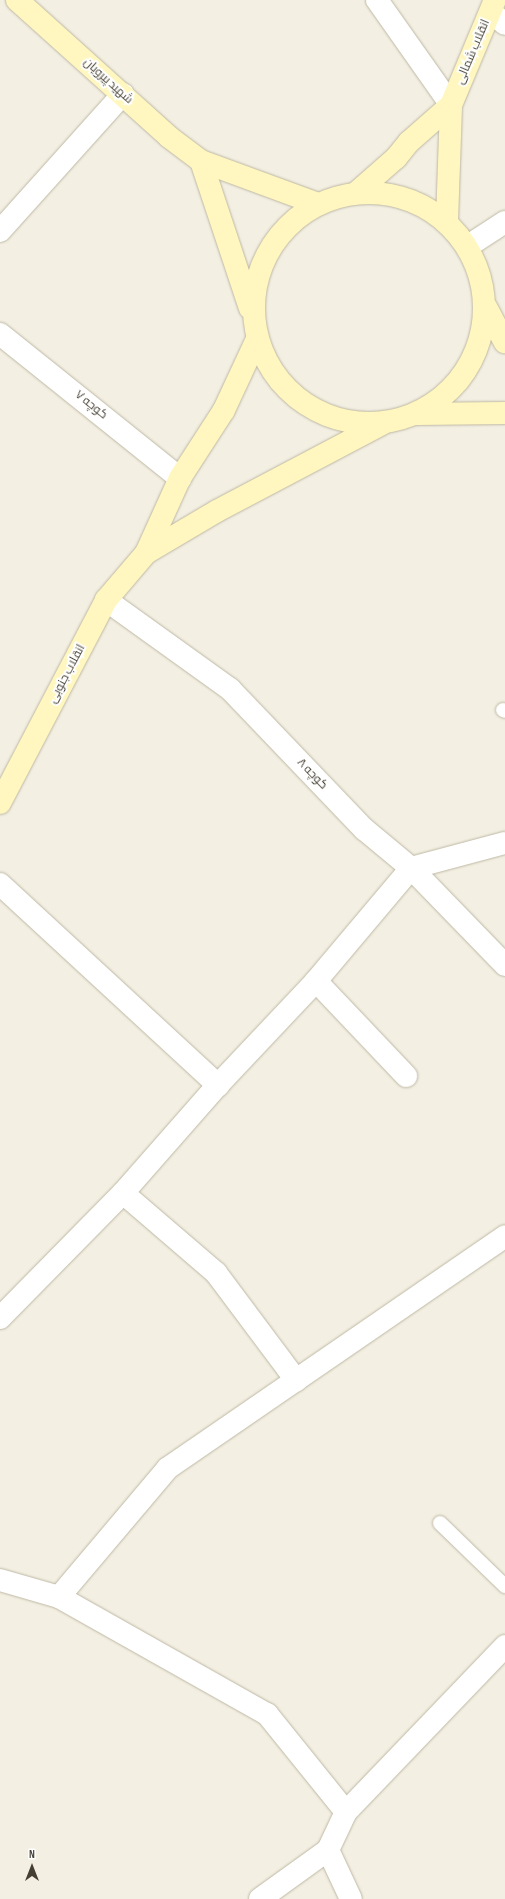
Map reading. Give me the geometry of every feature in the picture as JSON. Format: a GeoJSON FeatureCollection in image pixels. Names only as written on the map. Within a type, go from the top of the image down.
{"type":"FeatureCollection","features":[{"type":"Feature","properties":{"kind":"main road","name":"شهید پیرویان"},"geometry":{"type":"LineString","coordinates":[[17,0],[169,137],[201,162],[318,204]]}},
{"type":"Feature","properties":{"kind":"main road","name":"انقلاب شمالی"},"geometry":{"type":"LineString","coordinates":[[451,105],[497,12]]}},
{"type":"Feature","properties":{"kind":"main road"},"geometry":{"type":"LineString","coordinates":[[356,193],[396,158],[409,142],[451,105]]}},
{"type":"Feature","properties":{"kind":"main road"},"geometry":{"type":"LineString","coordinates":[[447,222],[451,105]]}},
{"type":"Feature","properties":{"kind":"main road"},"geometry":{"type":"LineString","coordinates":[[201,162],[253,318],[257,339],[270,370],[292,394],[319,412],[350,422],[383,423]]}},
{"type":"Feature","properties":{"kind":"main road"},"geometry":{"type":"LineString","coordinates":[[253,318],[255,283],[268,251],[289,224],[318,204],[356,193],[388,194],[420,203],[447,222],[468,246],[481,275],[486,307],[481,340],[467,371],[445,396],[416,414]]}},
{"type":"Feature","properties":{"kind":"main road"},"geometry":{"type":"LineString","coordinates":[[486,307],[505,342]]}},
{"type":"Feature","properties":{"kind":"main road"},"geometry":{"type":"LineString","coordinates":[[146,553],[180,478],[224,410],[257,339]]}},
{"type":"Feature","properties":{"kind":"main road"},"geometry":{"type":"LineString","coordinates":[[146,553],[217,511],[383,423],[416,414],[505,413]]}},
{"type":"Feature","properties":{"kind":"main road","name":"انقلاب جنوبی"},"geometry":{"type":"LineString","coordinates":[[0,803],[106,600],[146,553]]}},
{"type":"Feature","properties":{"kind":"street"},"geometry":{"type":"LineString","coordinates":[[377,0],[451,105]]}},
{"type":"Feature","properties":{"kind":"street"},"geometry":{"type":"LineString","coordinates":[[0,230],[123,94]]}},
{"type":"Feature","properties":{"kind":"street"},"geometry":{"type":"LineString","coordinates":[[468,246],[505,222]]}},
{"type":"Feature","properties":{"kind":"street","name":"کوچه ۷"},"geometry":{"type":"LineString","coordinates":[[0,334],[180,478]]}},
{"type":"Feature","properties":{"kind":"street","name":"کوچه ۸"},"geometry":{"type":"LineString","coordinates":[[106,600],[230,689],[364,829],[411,868],[505,965]]}},
{"type":"Feature","properties":{"kind":"street"},"geometry":{"type":"LineString","coordinates":[[0,1318],[123,1193],[218,1085],[316,981],[411,868],[505,843]]}},
{"type":"Feature","properties":{"kind":"street"},"geometry":{"type":"LineString","coordinates":[[0,884],[218,1085]]}},
{"type":"Feature","properties":{"kind":"street"},"geometry":{"type":"LineString","coordinates":[[316,981],[406,1076]]}},
{"type":"Feature","properties":{"kind":"street"},"geometry":{"type":"LineString","coordinates":[[123,1193],[216,1273],[296,1380]]}},
{"type":"Feature","properties":{"kind":"street"},"geometry":{"type":"LineString","coordinates":[[59,1597],[168,1468],[505,1236]]}},
{"type":"Feature","properties":{"kind":"street"},"geometry":{"type":"LineString","coordinates":[[0,1580],[59,1597],[267,1714],[346,1812]]}},
{"type":"Feature","properties":{"kind":"street"},"geometry":{"type":"LineString","coordinates":[[260,1899],[328,1850],[346,1812],[505,1646]]}},
{"type":"Feature","properties":{"kind":"street"},"geometry":{"type":"LineString","coordinates":[[328,1850],[351,1899]]}},
{"type":"Feature","properties":{"kind":"lane"},"geometry":{"type":"LineString","coordinates":[[440,1524],[505,1586]]}}]}
